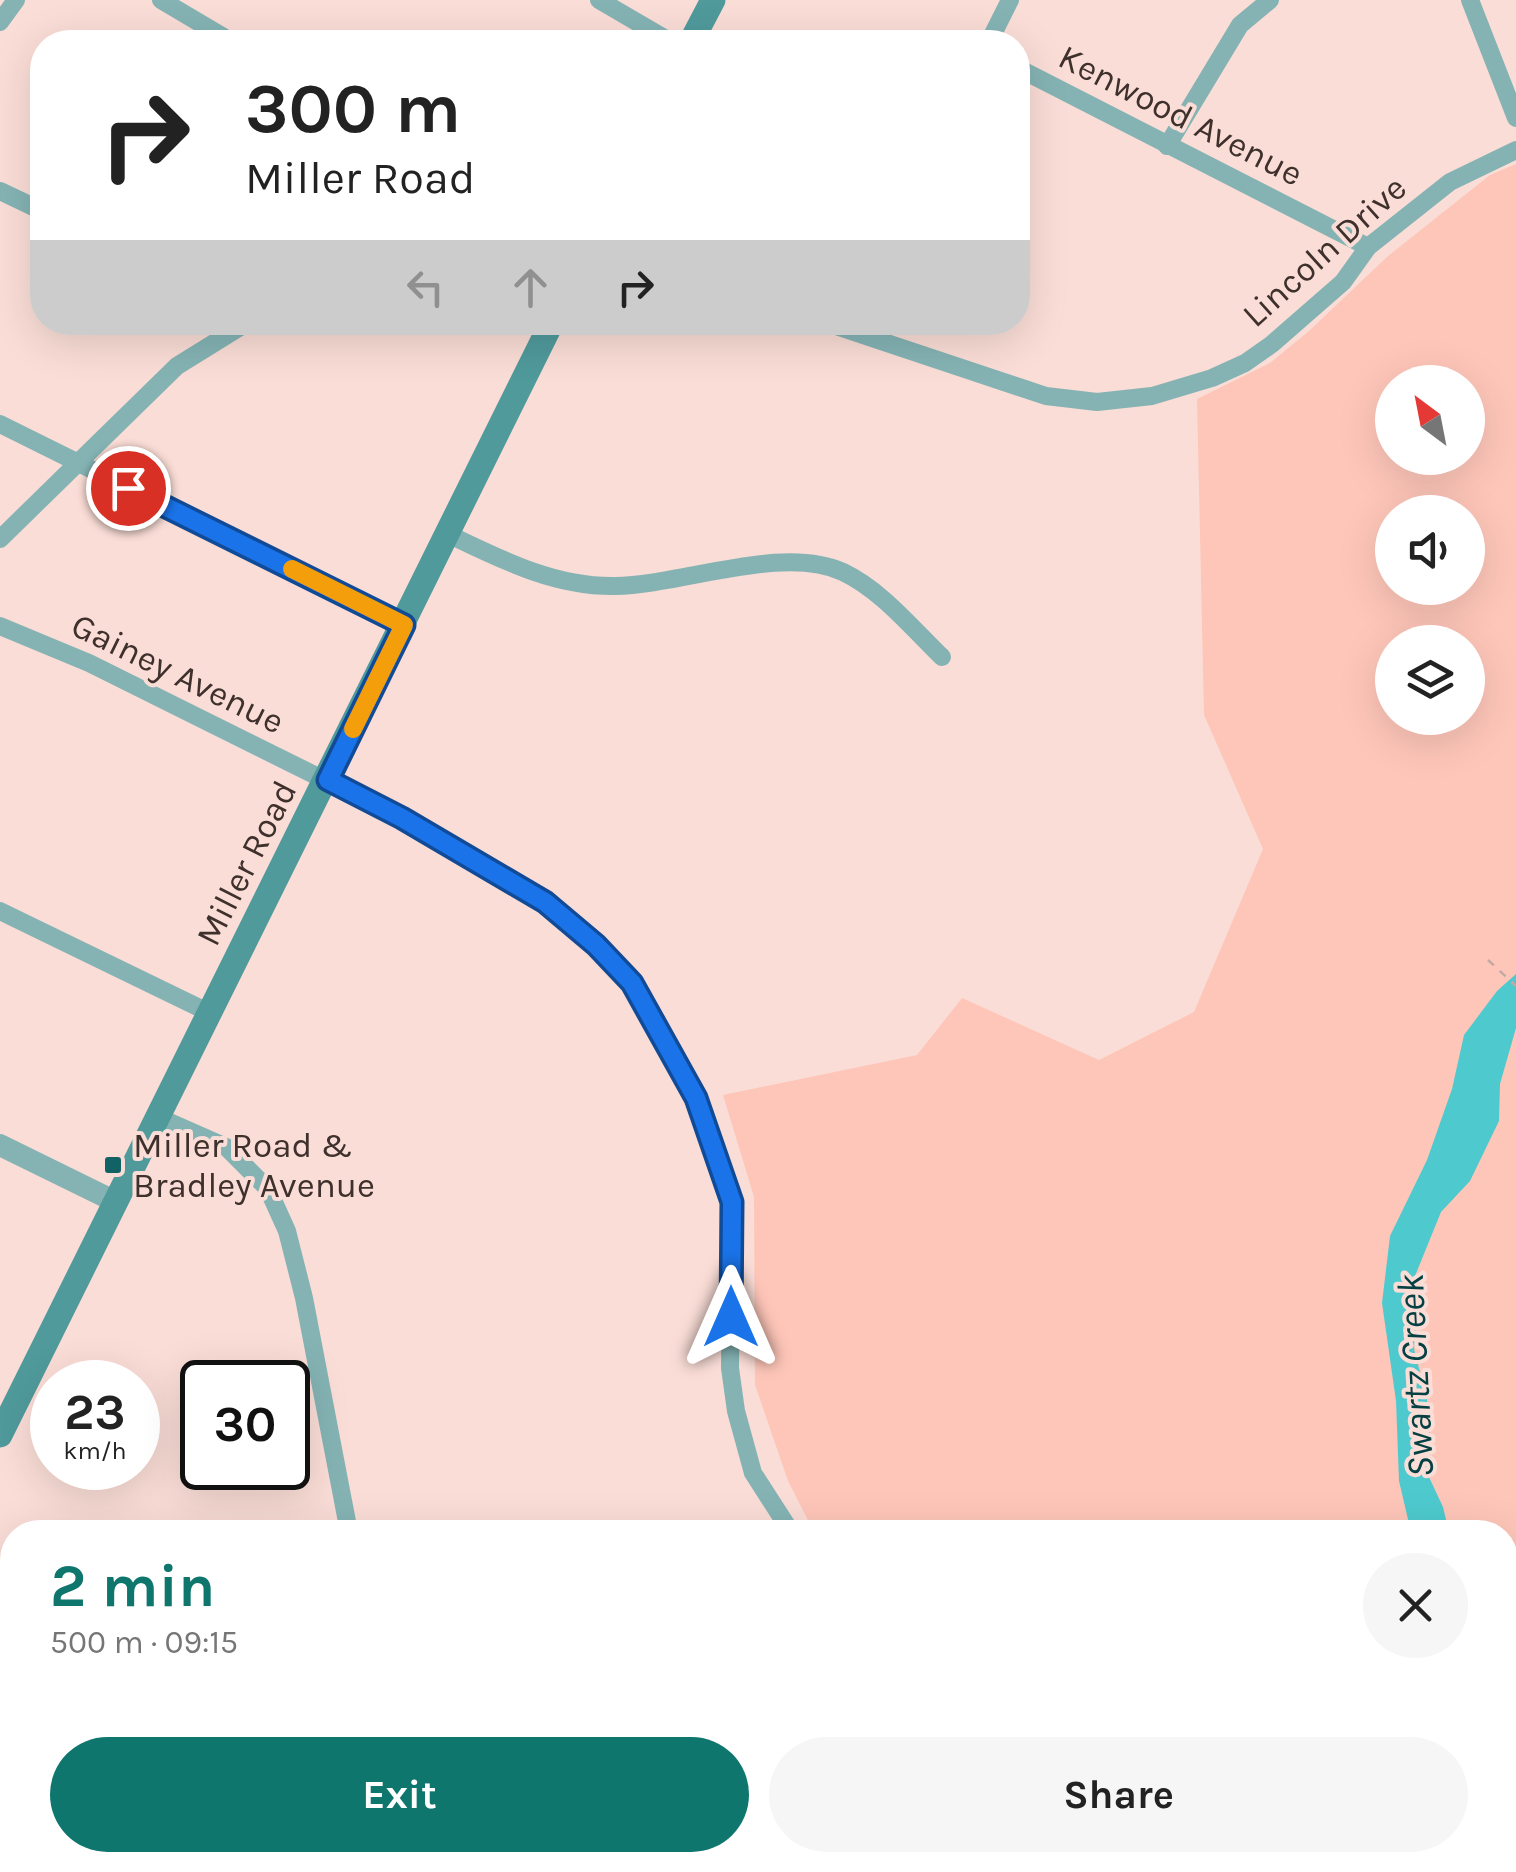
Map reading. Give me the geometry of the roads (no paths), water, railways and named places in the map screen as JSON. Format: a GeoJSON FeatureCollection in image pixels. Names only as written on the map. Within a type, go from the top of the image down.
{"type":"FeatureCollection","features":[{"type":"Feature","properties":{"kind":"main road"},"geometry":{"type":"LineString","coordinates":[[697,30],[713,0]]}},
{"type":"Feature","properties":{"kind":"main road","name":"Miller Road"},"geometry":{"type":"LineString","coordinates":[[0,1436],[546,335]]}},
{"type":"Feature","properties":{"kind":"street"},"geometry":{"type":"LineString","coordinates":[[0,22],[16,0]]}},
{"type":"Feature","properties":{"kind":"street"},"geometry":{"type":"LineString","coordinates":[[161,0],[212,30]]}},
{"type":"Feature","properties":{"kind":"street"},"geometry":{"type":"LineString","coordinates":[[599,0],[650,30]]}},
{"type":"Feature","properties":{"kind":"street"},"geometry":{"type":"LineString","coordinates":[[995,30],[1010,0]]}},
{"type":"Feature","properties":{"kind":"street"},"geometry":{"type":"LineString","coordinates":[[1167,146],[1240,25],[1270,0]]}},
{"type":"Feature","properties":{"kind":"street"},"geometry":{"type":"LineString","coordinates":[[1470,0],[1516,118]]}},
{"type":"Feature","properties":{"kind":"street","name":"Kenwood Avenue"},"geometry":{"type":"LineString","coordinates":[[1030,74],[1368,247]]}},
{"type":"Feature","properties":{"kind":"street","name":"Lincoln Drive"},"geometry":{"type":"LineString","coordinates":[[872,335],[1046,396],[1097,402],[1152,396],[1212,378],[1245,363],[1343,282],[1368,247],[1450,182],[1516,150]]}},
{"type":"Feature","properties":{"kind":"street"},"geometry":{"type":"LineString","coordinates":[[0,191],[30,205]]}},
{"type":"Feature","properties":{"kind":"street"},"geometry":{"type":"LineString","coordinates":[[0,539],[177,366],[227,335]]}},
{"type":"Feature","properties":{"kind":"street"},"geometry":{"type":"LineString","coordinates":[[0,424],[404,625]]}},
{"type":"Feature","properties":{"kind":"street"},"geometry":{"type":"LineString","coordinates":[[448,534],[534,575],[612,586],[672,582],[746,566],[821,564],[844,573],[877,595],[942,657]]}},
{"type":"Feature","properties":{"kind":"street","name":"Gainey Avenue"},"geometry":{"type":"LineString","coordinates":[[0,626],[88,663],[402,818],[545,902],[596,945],[632,983],[696,1098],[732,1202],[730,1368],[736,1411],[753,1473],[783,1520]]}},
{"type":"Feature","properties":{"kind":"street"},"geometry":{"type":"LineString","coordinates":[[0,912],[208,1012]]}},
{"type":"Feature","properties":{"kind":"street"},"geometry":{"type":"LineString","coordinates":[[158,1117],[226,1147],[268,1189],[287,1231],[304,1298],[347,1520]]}},
{"type":"Feature","properties":{"kind":"street"},"geometry":{"type":"LineString","coordinates":[[0,1144],[116,1202]]}},
{"type":"Feature","properties":{"kind":"water","name":"Swartz Creek"},"geometry":{"type":"Polygon","coordinates":[[[1516,974],[1516,1028],[1500,1084],[1499,1121],[1470,1181],[1441,1212],[1415,1276],[1414,1349],[1427,1399],[1429,1477],[1446,1520],[1408,1520],[1399,1481],[1396,1401],[1382,1303],[1390,1236],[1427,1160],[1452,1089],[1464,1035],[1497,991],[1516,974]]]}},
{"type":"Feature","properties":{"kind":"place","name":"Miller Road & Bradley Avenue"},"geometry":{"type":"Point","coordinates":[113,1165]}}]}
